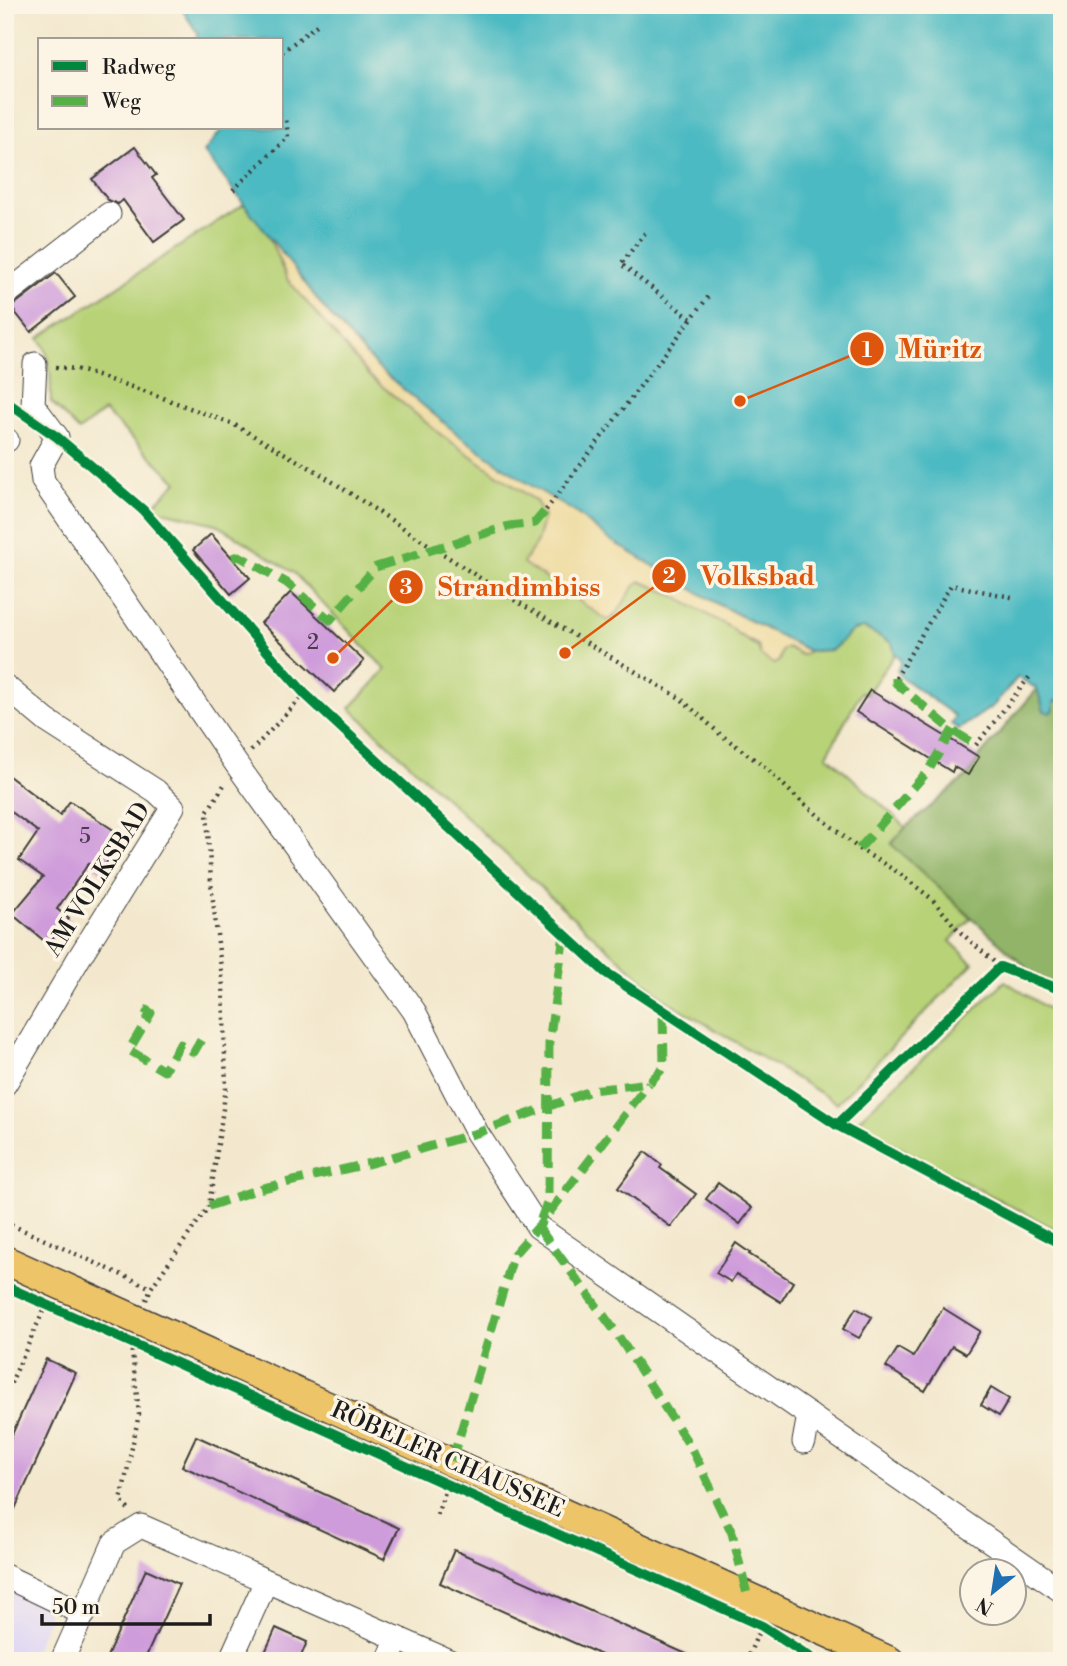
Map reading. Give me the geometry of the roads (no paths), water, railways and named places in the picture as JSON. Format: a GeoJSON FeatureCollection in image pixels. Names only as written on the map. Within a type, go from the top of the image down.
{"type":"FeatureCollection","features":[{"type":"Feature","properties":{"kind":"main road","name":"RÖBELER CHAUSSEE"},"geometry":{"type":"LineString","coordinates":[[5,1260],[890,1661]]}},
{"type":"Feature","properties":{"kind":"street"},"geometry":{"type":"LineString","coordinates":[[5,295],[109,214]]}},
{"type":"Feature","properties":{"kind":"street"},"geometry":{"type":"LineString","coordinates":[[35,364],[33,405],[57,437],[41,466],[43,481],[237,765],[414,1011],[477,1133],[538,1227],[1062,1591]]}},
{"type":"Feature","properties":{"kind":"street","name":"AM VOLKSBAD"},"geometry":{"type":"LineString","coordinates":[[5,686],[47,720],[156,791],[173,807],[5,1084]]}},
{"type":"Feature","properties":{"kind":"street"},"geometry":{"type":"LineString","coordinates":[[804,1442],[809,1415]]}},
{"type":"Feature","properties":{"kind":"street"},"geometry":{"type":"LineString","coordinates":[[62,1661],[114,1543],[141,1526],[449,1661]]}},
{"type":"Feature","properties":{"kind":"street"},"geometry":{"type":"LineString","coordinates":[[5,1576],[84,1614]]}},
{"type":"Feature","properties":{"kind":"street"},"geometry":{"type":"LineString","coordinates":[[230,1661],[266,1581]]}},
{"type":"Feature","properties":{"kind":"street"},"geometry":{"type":"LineString","coordinates":[[388,1661],[398,1638]]}},
{"type":"Feature","properties":{"kind":"water"},"geometry":{"type":"Polygon","coordinates":[[[179,5],[1062,5],[1062,699],[1054,702],[1054,710],[1050,713],[1044,711],[1037,689],[1018,677],[993,706],[959,729],[951,724],[955,716],[900,676],[897,670],[901,663],[892,643],[864,628],[853,630],[832,650],[809,651],[718,604],[610,540],[575,512],[527,483],[460,436],[377,367],[326,310],[204,152],[221,130],[284,130],[284,38],[197,38],[198,34],[179,5]]]}},
{"type":"Feature","properties":{"kind":"place","name":"Müritz"},"geometry":{"type":"Point","coordinates":[740,401]}},
{"type":"Feature","properties":{"kind":"place","name":"Volksbad"},"geometry":{"type":"Point","coordinates":[565,653]}},
{"type":"Feature","properties":{"kind":"place","name":"Strandimbiss"},"geometry":{"type":"Point","coordinates":[333,658]}}]}
